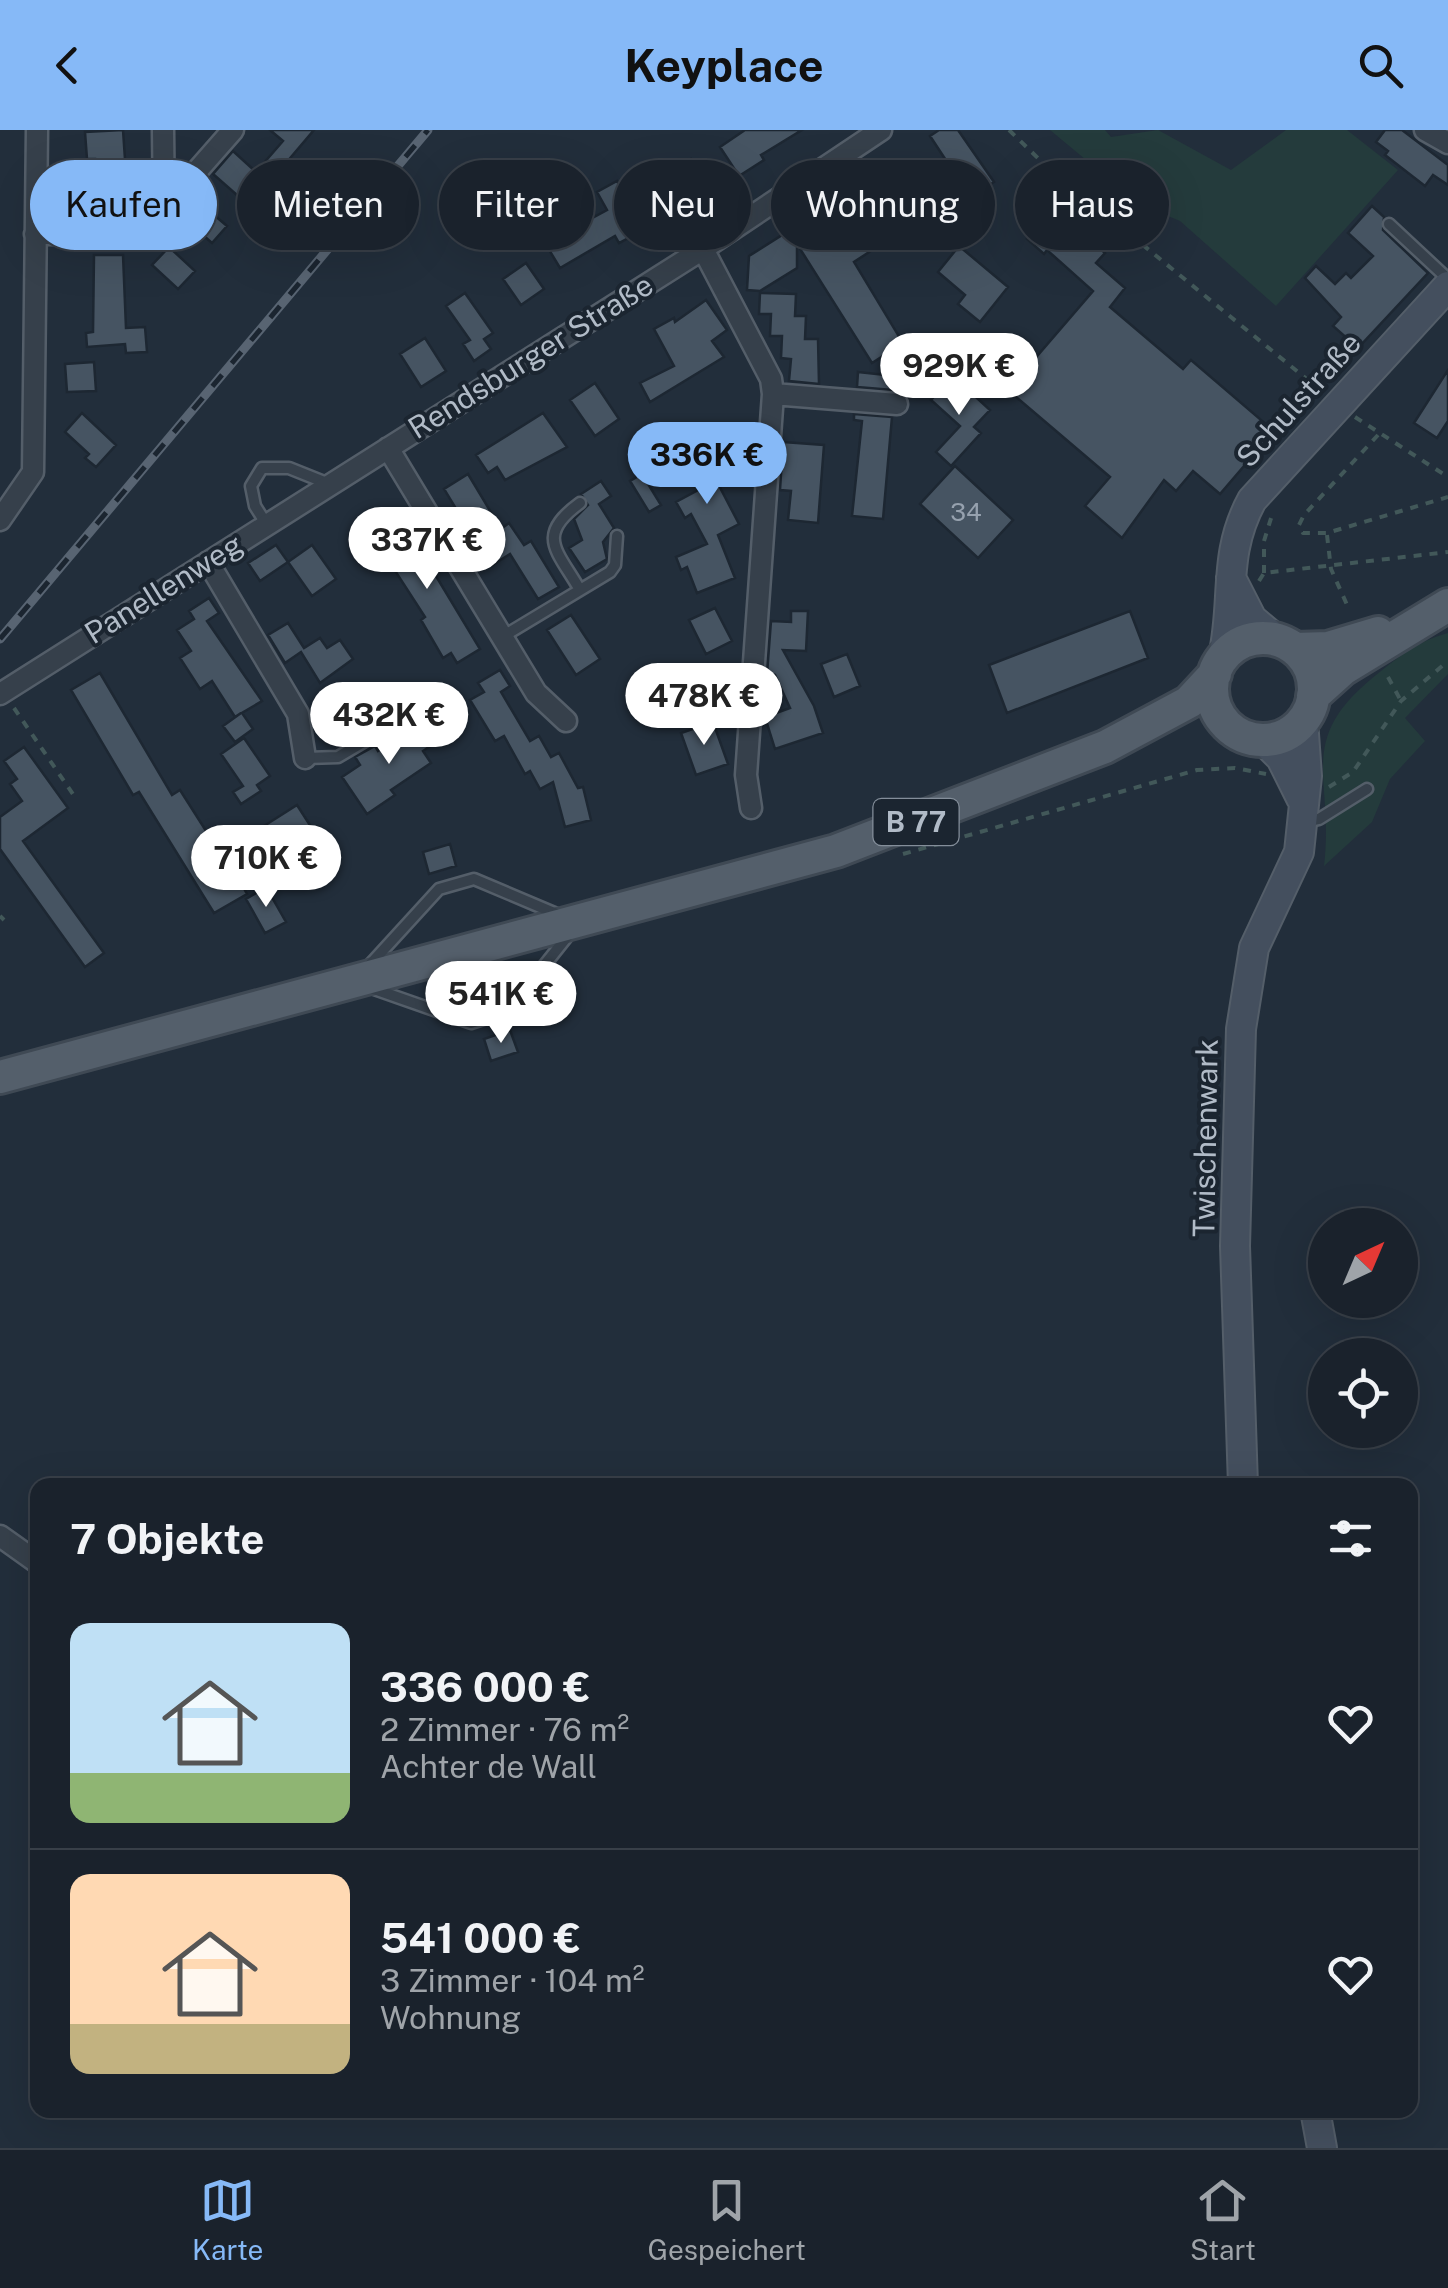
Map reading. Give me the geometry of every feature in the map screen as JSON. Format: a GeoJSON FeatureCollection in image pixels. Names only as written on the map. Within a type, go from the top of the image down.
{"type":"FeatureCollection","features":[{"type":"Feature","properties":{"kind":"main road"},"geometry":{"type":"LineString","coordinates":[[1440,610],[1343,669],[1282,736],[1262,739],[1229,726],[1215,705],[1219,666],[1251,640],[1337,646],[1440,610]]}},
{"type":"Feature","properties":{"kind":"main road"},"geometry":{"type":"LineString","coordinates":[[1286,644],[1310,670],[1308,708]]}},
{"type":"Feature","properties":{"kind":"main road","name":"B 77"},"geometry":{"type":"LineString","coordinates":[[0,1077],[836,851],[1105,747],[1180,708],[1219,666]]}},
{"type":"Feature","properties":{"kind":"main road","name":"B 77"},"geometry":{"type":"LineString","coordinates":[[1105,747],[1204,724],[1229,726]]}},
{"type":"Feature","properties":{"kind":"street"},"geometry":{"type":"LineString","coordinates":[[36,160],[37,130]]}},
{"type":"Feature","properties":{"kind":"street"},"geometry":{"type":"LineString","coordinates":[[164,130],[164,160]]}},
{"type":"Feature","properties":{"kind":"street"},"geometry":{"type":"LineString","coordinates":[[207,160],[233,130]]}},
{"type":"Feature","properties":{"kind":"street","name":"Rendsburger Straße"},"geometry":{"type":"LineString","coordinates":[[751,217],[882,130]]}},
{"type":"Feature","properties":{"kind":"street"},"geometry":{"type":"LineString","coordinates":[[1425,130],[1448,144]]}},
{"type":"Feature","properties":{"kind":"street"},"geometry":{"type":"LineString","coordinates":[[0,520],[33,472],[35,250]]}},
{"type":"Feature","properties":{"kind":"street","name":"Rendsburger Straße"},"geometry":{"type":"LineString","coordinates":[[330,485],[701,250]]}},
{"type":"Feature","properties":{"kind":"street"},"geometry":{"type":"LineString","coordinates":[[704,250],[771,380],[773,394],[746,775],[751,808]]}},
{"type":"Feature","properties":{"kind":"street","name":"Schulstraße"},"geometry":{"type":"LineString","coordinates":[[1219,666],[1237,528],[1252,500],[1448,282]]}},
{"type":"Feature","properties":{"kind":"street"},"geometry":{"type":"LineString","coordinates":[[773,394],[897,404]]}},
{"type":"Feature","properties":{"kind":"street"},"geometry":{"type":"LineString","coordinates":[[388,448],[536,693],[566,721]]}},
{"type":"Feature","properties":{"kind":"street","name":"Panellenweg"},"geometry":{"type":"LineString","coordinates":[[2,693],[330,485]]}},
{"type":"Feature","properties":{"kind":"street"},"geometry":{"type":"LineString","coordinates":[[208,562],[298,714],[304,758]]}},
{"type":"Feature","properties":{"kind":"street"},"geometry":{"type":"LineString","coordinates":[[1230,576],[1258,626],[1286,644]]}},
{"type":"Feature","properties":{"kind":"street","name":"Twischenwark"},"geometry":{"type":"LineString","coordinates":[[1243,1478],[1235,1246],[1241,1028],[1254,948],[1285,888],[1309,815],[1308,708]]}},
{"type":"Feature","properties":{"kind":"street"},"geometry":{"type":"LineString","coordinates":[[1262,739],[1286,766],[1309,815]]}},
{"type":"Feature","properties":{"kind":"street"},"geometry":{"type":"LineString","coordinates":[[0,1536],[30,1558]]}},
{"type":"Feature","properties":{"kind":"street"},"geometry":{"type":"LineString","coordinates":[[1316,2118],[1322,2148]]}},
{"type":"Feature","properties":{"kind":"lane"},"geometry":{"type":"LineString","coordinates":[[1389,224],[1448,282]]}},
{"type":"Feature","properties":{"kind":"lane"},"geometry":{"type":"LineString","coordinates":[[267,525],[255,506],[251,486],[262,468],[289,468],[330,485]]}},
{"type":"Feature","properties":{"kind":"lane"},"geometry":{"type":"LineString","coordinates":[[580,504],[560,518],[552,530],[552,542],[580,590]]}},
{"type":"Feature","properties":{"kind":"lane"},"geometry":{"type":"LineString","coordinates":[[502,637],[615,565],[617,536]]}},
{"type":"Feature","properties":{"kind":"lane"},"geometry":{"type":"LineString","coordinates":[[304,758],[338,757],[392,725]]}},
{"type":"Feature","properties":{"kind":"lane"},"geometry":{"type":"LineString","coordinates":[[1309,815],[1366,788]]}},
{"type":"Feature","properties":{"kind":"lane"},"geometry":{"type":"LineString","coordinates":[[474,879],[578,923],[508,1010],[471,1024],[354,982],[439,889],[474,879]]}},
{"type":"Feature","properties":{"kind":"path"},"geometry":{"type":"LineString","coordinates":[[1010,130],[1044,164],[1338,404]]}},
{"type":"Feature","properties":{"kind":"path"},"geometry":{"type":"LineString","coordinates":[[1448,477],[1378,434],[1299,525],[1303,533],[1326,533],[1448,496]]}},
{"type":"Feature","properties":{"kind":"path"},"geometry":{"type":"LineString","coordinates":[[1326,533],[1330,569],[1348,606]]}},
{"type":"Feature","properties":{"kind":"path"},"geometry":{"type":"LineString","coordinates":[[1246,609],[1257,604],[1255,586],[1264,573],[1330,569],[1448,552]]}},
{"type":"Feature","properties":{"kind":"path"},"geometry":{"type":"LineString","coordinates":[[1309,815],[1316,796],[1353,772],[1401,701],[1448,661]]}},
{"type":"Feature","properties":{"kind":"path"},"geometry":{"type":"LineString","coordinates":[[1388,677],[1401,701]]}},
{"type":"Feature","properties":{"kind":"path"},"geometry":{"type":"LineString","coordinates":[[2,693],[78,800]]}},
{"type":"Feature","properties":{"kind":"green space"},"geometry":{"type":"Polygon","coordinates":[[[1050,130],[1105,130],[1111,137],[1158,130],[1231,170],[1286,130],[1347,130],[1398,170],[1276,306],[1180,221],[1169,216],[1169,160],[1086,160],[1050,130]]]}},
{"type":"Feature","properties":{"kind":"green space"},"geometry":{"type":"Polygon","coordinates":[[[1448,633],[1448,674],[1405,718],[1425,741],[1390,779],[1372,822],[1324,866],[1323,760],[1336,718],[1353,695],[1381,671],[1420,644],[1448,633]]]}},
{"type":"Feature","properties":{"kind":"building"},"geometry":{"type":"Polygon","coordinates":[[[123,130],[125,160],[87,159],[85,132],[123,130]]]}},
{"type":"Feature","properties":{"kind":"building"},"geometry":{"type":"Polygon","coordinates":[[[270,130],[314,130],[288,160],[266,160],[283,141],[270,130]]]}},
{"type":"Feature","properties":{"kind":"building"},"geometry":{"type":"Polygon","coordinates":[[[745,130],[802,130],[761,155],[764,160],[751,168],[751,160],[729,160],[720,147],[745,130]]]}},
{"type":"Feature","properties":{"kind":"building"},"geometry":{"type":"Polygon","coordinates":[[[939,130],[958,130],[979,160],[946,160],[930,136],[939,130]]]}},
{"type":"Feature","properties":{"kind":"building"},"geometry":{"type":"Polygon","coordinates":[[[1385,130],[1402,130],[1448,165],[1448,185],[1433,175],[1425,186],[1385,155],[1388,151],[1376,142],[1385,130]]]}},
{"type":"Feature","properties":{"kind":"building"},"geometry":{"type":"Polygon","coordinates":[[[233,151],[243,160],[237,160],[237,195],[217,178],[217,169],[233,151]]]}},
{"type":"Feature","properties":{"kind":"building"},"geometry":{"type":"Polygon","coordinates":[[[614,183],[614,237],[594,248],[594,217],[607,210],[597,192],[614,183]]]}},
{"type":"Feature","properties":{"kind":"building"},"geometry":{"type":"Polygon","coordinates":[[[1372,206],[1384,217],[1383,230],[1428,273],[1358,348],[1333,326],[1341,317],[1305,278],[1316,266],[1335,284],[1346,273],[1351,278],[1373,256],[1348,233],[1372,206]]]}},
{"type":"Feature","properties":{"kind":"building"},"geometry":{"type":"Polygon","coordinates":[[[217,217],[227,226],[217,237],[217,217]]]}},
{"type":"Feature","properties":{"kind":"building"},"geometry":{"type":"Polygon","coordinates":[[[771,242],[771,250],[797,250],[797,268],[760,291],[747,290],[749,256],[771,242]]]}},
{"type":"Feature","properties":{"kind":"building"},"geometry":{"type":"Polygon","coordinates":[[[166,250],[172,250],[195,271],[178,289],[152,265],[166,250]]]}},
{"type":"Feature","properties":{"kind":"building"},"geometry":{"type":"Polygon","coordinates":[[[549,250],[591,250],[560,268],[549,250]]]}},
{"type":"Feature","properties":{"kind":"building"},"geometry":{"type":"Polygon","coordinates":[[[801,250],[872,250],[854,262],[903,343],[872,363],[801,250]]]}},
{"type":"Feature","properties":{"kind":"building"},"geometry":{"type":"Polygon","coordinates":[[[956,250],[964,250],[1008,287],[980,322],[958,304],[965,295],[938,272],[956,250]]]}},
{"type":"Feature","properties":{"kind":"building"},"geometry":{"type":"Polygon","coordinates":[[[1047,250],[1102,250],[1105,253],[1096,263],[1125,288],[1110,307],[1183,369],[1191,360],[1274,431],[1220,494],[1193,471],[1176,491],[1164,480],[1122,538],[1085,506],[1110,477],[1008,390],[1093,291],[1047,250]]]}},
{"type":"Feature","properties":{"kind":"building"},"geometry":{"type":"Polygon","coordinates":[[[94,255],[123,255],[126,328],[145,327],[147,352],[126,353],[125,344],[87,347],[86,333],[93,332],[94,255]]]}},
{"type":"Feature","properties":{"kind":"building"},"geometry":{"type":"Polygon","coordinates":[[[526,263],[544,289],[521,305],[503,279],[526,263]]]}},
{"type":"Feature","properties":{"kind":"building"},"geometry":{"type":"Polygon","coordinates":[[[465,293],[493,333],[484,339],[491,349],[474,361],[463,344],[470,340],[446,306],[465,293]]]}},
{"type":"Feature","properties":{"kind":"building"},"geometry":{"type":"Polygon","coordinates":[[[760,293],[796,294],[795,316],[806,316],[805,339],[818,339],[819,384],[789,381],[791,359],[781,358],[782,336],[770,336],[771,314],[759,314],[760,293]]]}},
{"type":"Feature","properties":{"kind":"building"},"geometry":{"type":"Polygon","coordinates":[[[706,300],[727,330],[712,341],[724,357],[650,402],[640,383],[674,366],[654,329],[674,318],[675,322],[706,300]]]}},
{"type":"Feature","properties":{"kind":"building"},"geometry":{"type":"Polygon","coordinates":[[[425,338],[446,371],[421,387],[400,354],[425,338]]]}},
{"type":"Feature","properties":{"kind":"building"},"geometry":{"type":"Polygon","coordinates":[[[94,362],[96,391],[67,392],[65,364],[94,362]]]}},
{"type":"Feature","properties":{"kind":"building"},"geometry":{"type":"Polygon","coordinates":[[[1448,370],[1448,421],[1437,438],[1414,423],[1448,370]]]}},
{"type":"Feature","properties":{"kind":"building"},"geometry":{"type":"Polygon","coordinates":[[[858,372],[895,376],[893,390],[857,387],[858,372]]]}},
{"type":"Feature","properties":{"kind":"building"},"geometry":{"type":"Polygon","coordinates":[[[953,376],[990,410],[974,427],[981,433],[951,466],[936,452],[960,426],[931,400],[953,376]]]}},
{"type":"Feature","properties":{"kind":"building"},"geometry":{"type":"Polygon","coordinates":[[[595,383],[619,419],[595,436],[570,400],[595,383]]]}},
{"type":"Feature","properties":{"kind":"building"},"geometry":{"type":"Polygon","coordinates":[[[82,413],[116,445],[96,467],[85,458],[89,454],[65,432],[82,413]]]}},
{"type":"Feature","properties":{"kind":"building"},"geometry":{"type":"Polygon","coordinates":[[[543,413],[567,447],[505,480],[497,467],[488,473],[476,455],[543,413]]]}},
{"type":"Feature","properties":{"kind":"building"},"geometry":{"type":"Polygon","coordinates":[[[854,414],[892,417],[883,519],[852,516],[862,421],[854,420],[854,414]]]}},
{"type":"Feature","properties":{"kind":"building"},"geometry":{"type":"Polygon","coordinates":[[[698,425],[708,444],[726,434],[740,458],[713,474],[739,524],[718,535],[735,578],[697,593],[687,567],[681,570],[676,557],[707,544],[691,514],[685,518],[676,502],[700,489],[672,440],[698,425]]]}},
{"type":"Feature","properties":{"kind":"building"},"geometry":{"type":"Polygon","coordinates":[[[783,442],[824,445],[818,523],[788,520],[791,491],[780,490],[783,442]]]}},
{"type":"Feature","properties":{"kind":"building"},"geometry":{"type":"Polygon","coordinates":[[[955,466],[1013,520],[978,558],[920,504],[955,466]]]}},
{"type":"Feature","properties":{"kind":"building"},"geometry":{"type":"Polygon","coordinates":[[[468,474],[501,529],[509,523],[524,545],[531,541],[559,587],[538,599],[510,554],[491,566],[444,489],[468,474]]]}},
{"type":"Feature","properties":{"kind":"building"},"geometry":{"type":"Polygon","coordinates":[[[642,474],[661,505],[649,512],[630,481],[642,474]]]}},
{"type":"Feature","properties":{"kind":"building"},"geometry":{"type":"Polygon","coordinates":[[[601,481],[611,496],[599,504],[614,528],[603,542],[607,559],[585,572],[569,548],[582,540],[574,519],[588,505],[581,494],[601,481]]]}},
{"type":"Feature","properties":{"kind":"building"},"geometry":{"type":"Polygon","coordinates":[[[398,513],[480,649],[457,663],[451,653],[443,658],[421,620],[425,617],[390,563],[395,560],[375,528],[398,513]]]}},
{"type":"Feature","properties":{"kind":"building"},"geometry":{"type":"Polygon","coordinates":[[[276,545],[288,562],[260,581],[248,563],[276,545]]]}},
{"type":"Feature","properties":{"kind":"building"},"geometry":{"type":"Polygon","coordinates":[[[312,545],[336,579],[312,596],[288,562],[312,545]]]}},
{"type":"Feature","properties":{"kind":"building"},"geometry":{"type":"Polygon","coordinates":[[[209,598],[219,613],[207,621],[262,701],[242,713],[253,729],[235,742],[223,726],[241,713],[235,717],[212,681],[200,689],[180,658],[191,651],[177,630],[194,619],[189,611],[209,598]]]}},
{"type":"Feature","properties":{"kind":"building"},"geometry":{"type":"Polygon","coordinates":[[[715,608],[732,641],[706,654],[689,620],[715,608]]]}},
{"type":"Feature","properties":{"kind":"building"},"geometry":{"type":"Polygon","coordinates":[[[791,611],[808,611],[806,651],[783,650],[814,706],[823,733],[775,749],[765,717],[790,708],[775,675],[767,674],[771,621],[791,622],[791,611]]]}},
{"type":"Feature","properties":{"kind":"building"},"geometry":{"type":"Polygon","coordinates":[[[1130,611],[1148,658],[1007,713],[989,665],[1130,611]]]}},
{"type":"Feature","properties":{"kind":"building"},"geometry":{"type":"Polygon","coordinates":[[[571,615],[600,659],[576,675],[547,630],[571,615]]]}},
{"type":"Feature","properties":{"kind":"building"},"geometry":{"type":"Polygon","coordinates":[[[288,623],[304,648],[320,638],[327,648],[340,640],[353,659],[320,683],[301,652],[285,663],[268,635],[288,623]]]}},
{"type":"Feature","properties":{"kind":"building"},"geometry":{"type":"Polygon","coordinates":[[[847,654],[860,686],[834,697],[821,664],[847,654]]]}},
{"type":"Feature","properties":{"kind":"building"},"geometry":{"type":"Polygon","coordinates":[[[500,670],[510,686],[501,692],[530,741],[539,736],[551,757],[559,753],[578,788],[583,787],[591,820],[565,827],[553,782],[540,789],[530,771],[525,774],[504,736],[495,741],[470,700],[484,692],[478,683],[500,670]]]}},
{"type":"Feature","properties":{"kind":"building"},"geometry":{"type":"Polygon","coordinates":[[[716,672],[728,700],[703,711],[690,684],[716,672]]]}},
{"type":"Feature","properties":{"kind":"building"},"geometry":{"type":"Polygon","coordinates":[[[100,673],[172,795],[180,790],[208,834],[204,837],[220,860],[226,856],[247,894],[214,913],[139,792],[133,795],[71,690],[100,673]]]}},
{"type":"Feature","properties":{"kind":"building"},"geometry":{"type":"Polygon","coordinates":[[[342,698],[348,708],[360,700],[370,716],[359,723],[365,731],[343,743],[322,712],[342,698]]]}},
{"type":"Feature","properties":{"kind":"building"},"geometry":{"type":"Polygon","coordinates":[[[422,721],[436,742],[423,751],[431,763],[391,790],[395,795],[367,814],[342,777],[360,765],[355,757],[375,746],[378,751],[422,721]]]}},
{"type":"Feature","properties":{"kind":"building"},"geometry":{"type":"Polygon","coordinates":[[[713,722],[728,764],[696,775],[681,733],[713,722]]]}},
{"type":"Feature","properties":{"kind":"building"},"geometry":{"type":"Polygon","coordinates":[[[244,738],[270,776],[257,785],[261,791],[241,804],[233,792],[243,786],[221,754],[244,738]]]}},
{"type":"Feature","properties":{"kind":"building"},"geometry":{"type":"Polygon","coordinates":[[[24,747],[68,808],[23,841],[104,953],[85,967],[0,849],[0,817],[22,801],[10,784],[17,779],[4,761],[24,747]]]}},
{"type":"Feature","properties":{"kind":"building"},"geometry":{"type":"Polygon","coordinates":[[[297,805],[315,833],[272,862],[253,833],[297,805]]]}},
{"type":"Feature","properties":{"kind":"building"},"geometry":{"type":"Polygon","coordinates":[[[450,844],[456,866],[429,874],[423,852],[450,844]]]}},
{"type":"Feature","properties":{"kind":"building"},"geometry":{"type":"Polygon","coordinates":[[[266,887],[286,922],[265,933],[246,899],[266,887]]]}},
{"type":"Feature","properties":{"kind":"building"},"geometry":{"type":"Polygon","coordinates":[[[510,1030],[518,1052],[491,1061],[484,1039],[510,1030]]]}},
{"type":"Feature","properties":{"kind":"railway"},"geometry":{"type":"LineString","coordinates":[[0,639],[428,130]]}}]}
